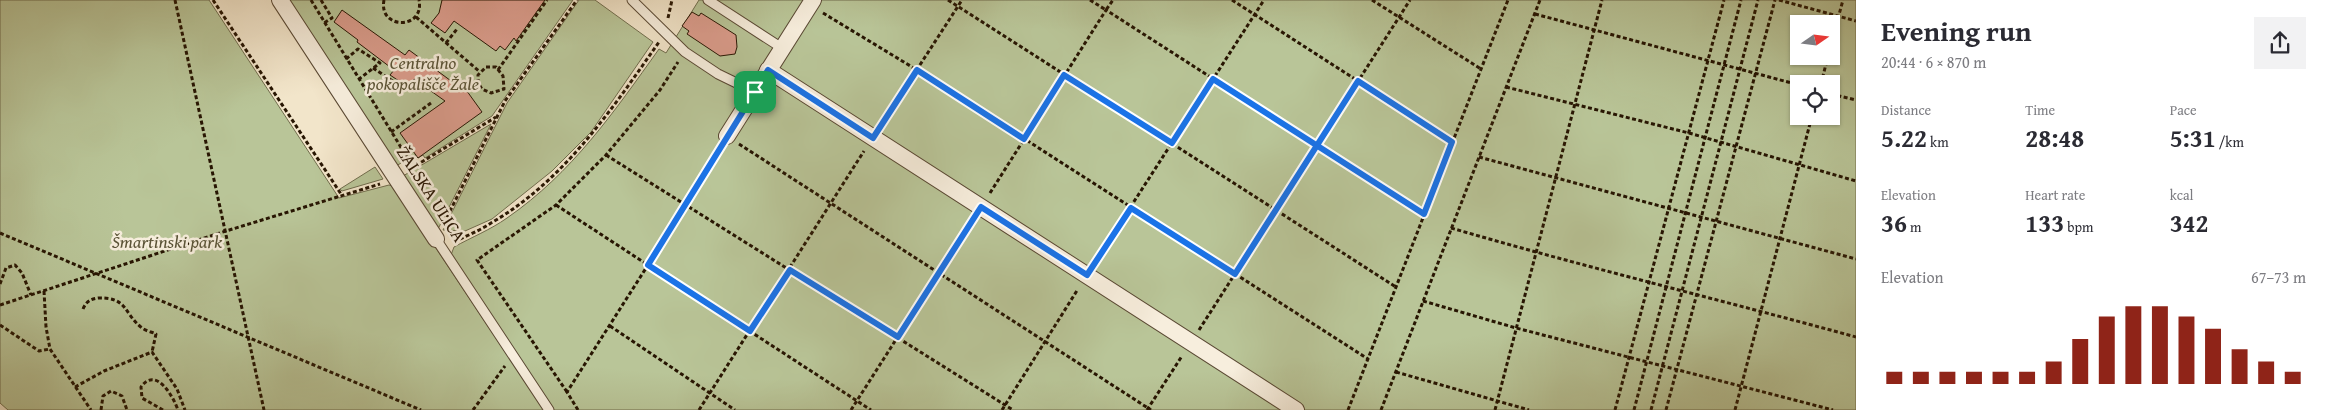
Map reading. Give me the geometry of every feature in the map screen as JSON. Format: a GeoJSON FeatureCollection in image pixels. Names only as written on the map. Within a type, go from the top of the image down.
{"type":"FeatureCollection","features":[{"type":"Feature","properties":{"kind":"street","name":"ŽALSKA ULICA"},"geometry":{"type":"LineString","coordinates":[[280,0],[439,243]]}},
{"type":"Feature","properties":{"kind":"street"},"geometry":{"type":"LineString","coordinates":[[727,136],[811,2]]}},
{"type":"Feature","properties":{"kind":"street"},"geometry":{"type":"LineString","coordinates":[[768,70],[1296,410]]}},
{"type":"Feature","properties":{"kind":"lane"},"geometry":{"type":"LineString","coordinates":[[632,0],[685,52],[718,74],[755,92]]}},
{"type":"Feature","properties":{"kind":"lane"},"geometry":{"type":"LineString","coordinates":[[708,0],[782,48]]}},
{"type":"Feature","properties":{"kind":"lane","name":"ŽALSKA ULICA"},"geometry":{"type":"LineString","coordinates":[[439,243],[549,410]]}},
{"type":"Feature","properties":{"kind":"path"},"geometry":{"type":"LineString","coordinates":[[175,0],[264,410]]}},
{"type":"Feature","properties":{"kind":"path"},"geometry":{"type":"LineString","coordinates":[[213,0],[341,194]]}},
{"type":"Feature","properties":{"kind":"path"},"geometry":{"type":"LineString","coordinates":[[324,22],[332,18],[320,0],[312,2],[346,59],[413,168]]}},
{"type":"Feature","properties":{"kind":"path"},"geometry":{"type":"LineString","coordinates":[[384,0],[384,11],[392,21],[405,23],[416,17],[420,9],[419,0]]}},
{"type":"Feature","properties":{"kind":"path"},"geometry":{"type":"LineString","coordinates":[[498,70],[547,0]]}},
{"type":"Feature","properties":{"kind":"path"},"geometry":{"type":"LineString","coordinates":[[439,243],[496,117],[509,94],[577,0]]}},
{"type":"Feature","properties":{"kind":"path"},"geometry":{"type":"LineString","coordinates":[[439,243],[491,224],[513,209],[554,174],[593,135],[665,34],[672,0]]}},
{"type":"Feature","properties":{"kind":"path"},"geometry":{"type":"LineString","coordinates":[[948,0],[1396,288]]}},
{"type":"Feature","properties":{"kind":"path"},"geometry":{"type":"LineString","coordinates":[[699,410],[962,0]]}},
{"type":"Feature","properties":{"kind":"path"},"geometry":{"type":"LineString","coordinates":[[1090,0],[1424,214]]}},
{"type":"Feature","properties":{"kind":"path"},"geometry":{"type":"LineString","coordinates":[[851,410],[1112,0]]}},
{"type":"Feature","properties":{"kind":"path"},"geometry":{"type":"LineString","coordinates":[[1232,0],[1452,142]]}},
{"type":"Feature","properties":{"kind":"path"},"geometry":{"type":"LineString","coordinates":[[1002,410],[1264,0]]}},
{"type":"Feature","properties":{"kind":"path"},"geometry":{"type":"LineString","coordinates":[[1372,0],[1481,69]]}},
{"type":"Feature","properties":{"kind":"path"},"geometry":{"type":"LineString","coordinates":[[567,392],[727,136],[1149,409],[1410,0]]}},
{"type":"Feature","properties":{"kind":"path"},"geometry":{"type":"LineString","coordinates":[[1348,410],[1508,0]]}},
{"type":"Feature","properties":{"kind":"path"},"geometry":{"type":"LineString","coordinates":[[1381,410],[1540,0]]}},
{"type":"Feature","properties":{"kind":"path"},"geometry":{"type":"LineString","coordinates":[[1495,410],[1602,0]]}},
{"type":"Feature","properties":{"kind":"path"},"geometry":{"type":"LineString","coordinates":[[1615,410],[1724,0]]}},
{"type":"Feature","properties":{"kind":"path"},"geometry":{"type":"LineString","coordinates":[[1634,410],[1726,64],[1741,0]]}},
{"type":"Feature","properties":{"kind":"path"},"geometry":{"type":"LineString","coordinates":[[1651,410],[1758,0]]}},
{"type":"Feature","properties":{"kind":"path"},"geometry":{"type":"LineString","coordinates":[[1666,410],[1698,296],[1774,0]]}},
{"type":"Feature","properties":{"kind":"path"},"geometry":{"type":"LineString","coordinates":[[1778,0],[1835,15]]}},
{"type":"Feature","properties":{"kind":"path"},"geometry":{"type":"LineString","coordinates":[[1839,15],[1843,0]]}},
{"type":"Feature","properties":{"kind":"path"},"geometry":{"type":"LineString","coordinates":[[811,2],[1368,359]]}},
{"type":"Feature","properties":{"kind":"path"},"geometry":{"type":"LineString","coordinates":[[1534,14],[1790,83]]}},
{"type":"Feature","properties":{"kind":"path"},"geometry":{"type":"LineString","coordinates":[[1840,16],[1856,21]]}},
{"type":"Feature","properties":{"kind":"path"},"geometry":{"type":"LineString","coordinates":[[416,17],[480,72]]}},
{"type":"Feature","properties":{"kind":"path"},"geometry":{"type":"LineString","coordinates":[[446,43],[457,29]]}},
{"type":"Feature","properties":{"kind":"path"},"geometry":{"type":"LineString","coordinates":[[346,59],[358,49],[380,63],[359,79]]}},
{"type":"Feature","properties":{"kind":"path"},"geometry":{"type":"LineString","coordinates":[[578,410],[477,260],[556,205],[606,154],[660,90],[685,52]]}},
{"type":"Feature","properties":{"kind":"path"},"geometry":{"type":"LineString","coordinates":[[480,72],[489,67],[498,70],[502,76],[504,90],[509,94]]}},
{"type":"Feature","properties":{"kind":"path"},"geometry":{"type":"LineString","coordinates":[[374,68],[403,88],[408,80]]}},
{"type":"Feature","properties":{"kind":"path"},"geometry":{"type":"LineString","coordinates":[[480,72],[478,84],[484,92],[495,93],[504,90]]}},
{"type":"Feature","properties":{"kind":"path"},"geometry":{"type":"LineString","coordinates":[[392,91],[397,84]]}},
{"type":"Feature","properties":{"kind":"path"},"geometry":{"type":"LineString","coordinates":[[1506,87],[1689,133],[1800,163],[1856,181]]}},
{"type":"Feature","properties":{"kind":"path"},"geometry":{"type":"LineString","coordinates":[[1840,96],[1856,100]]}},
{"type":"Feature","properties":{"kind":"path"},"geometry":{"type":"LineString","coordinates":[[391,132],[431,103]]}},
{"type":"Feature","properties":{"kind":"path"},"geometry":{"type":"LineString","coordinates":[[0,305],[341,194],[397,178],[496,117]]}},
{"type":"Feature","properties":{"kind":"path"},"geometry":{"type":"LineString","coordinates":[[1734,410],[1810,125]]}},
{"type":"Feature","properties":{"kind":"path"},"geometry":{"type":"LineString","coordinates":[[606,154],[1013,410]]}},
{"type":"Feature","properties":{"kind":"path"},"geometry":{"type":"LineString","coordinates":[[1479,157],[1856,259]]}},
{"type":"Feature","properties":{"kind":"path"},"geometry":{"type":"LineString","coordinates":[[556,205],[871,410]]}},
{"type":"Feature","properties":{"kind":"path"},"geometry":{"type":"LineString","coordinates":[[1451,228],[1649,284],[1761,311],[1856,337]]}},
{"type":"Feature","properties":{"kind":"path"},"geometry":{"type":"LineString","coordinates":[[0,233],[421,410]]}},
{"type":"Feature","properties":{"kind":"path"},"geometry":{"type":"LineString","coordinates":[[0,284],[6,268],[14,265],[22,273],[32,295]]}},
{"type":"Feature","properties":{"kind":"path"},"geometry":{"type":"LineString","coordinates":[[44,291],[46,327],[50,349],[91,410]]}},
{"type":"Feature","properties":{"kind":"path"},"geometry":{"type":"LineString","coordinates":[[83,309],[86,302],[92,299],[107,298],[121,303],[142,328],[156,334],[152,352],[172,383],[185,410]]}},
{"type":"Feature","properties":{"kind":"path"},"geometry":{"type":"LineString","coordinates":[[1423,301],[1516,328],[1833,410]]}},
{"type":"Feature","properties":{"kind":"path"},"geometry":{"type":"LineString","coordinates":[[0,324],[19,335],[39,351],[50,349]]}},
{"type":"Feature","properties":{"kind":"path"},"geometry":{"type":"LineString","coordinates":[[610,326],[735,410]]}},
{"type":"Feature","properties":{"kind":"path"},"geometry":{"type":"LineString","coordinates":[[75,387],[104,371],[152,352]]}},
{"type":"Feature","properties":{"kind":"path"},"geometry":{"type":"LineString","coordinates":[[473,410],[513,355]]}},
{"type":"Feature","properties":{"kind":"path"},"geometry":{"type":"LineString","coordinates":[[1396,372],[1529,410]]}},
{"type":"Feature","properties":{"kind":"path"},"geometry":{"type":"LineString","coordinates":[[162,410],[145,401],[140,390],[144,382],[154,379],[160,382],[172,396],[178,410]]}},
{"type":"Feature","properties":{"kind":"path"},"geometry":{"type":"LineString","coordinates":[[166,388],[172,383]]}},
{"type":"Feature","properties":{"kind":"path"},"geometry":{"type":"LineString","coordinates":[[101,410],[103,396],[111,391],[122,396],[126,410]]}},
{"type":"Feature","properties":{"kind":"green space","name":"Šmartinski park"},"geometry":{"type":"Polygon","coordinates":[[[0,0],[209,0],[339,198],[389,185],[395,187],[544,410],[8,410],[0,403],[0,0]]]}},
{"type":"Feature","properties":{"kind":"green space","name":"Centralno pokopališče Žale"},"geometry":{"type":"Polygon","coordinates":[[[288,0],[573,0],[492,116],[425,158],[423,155],[418,158],[415,155],[396,166],[288,0]]]}},
{"type":"Feature","properties":{"kind":"green space"},"geometry":{"type":"Polygon","coordinates":[[[579,0],[595,0],[653,42],[591,132],[552,171],[492,219],[465,231],[443,230],[507,103],[579,0]]]}},
{"type":"Feature","properties":{"kind":"green space"},"geometry":{"type":"Polygon","coordinates":[[[699,0],[1856,0],[1856,410],[552,410],[451,255],[454,247],[507,218],[552,181],[572,161],[608,118],[659,49],[666,53],[699,0]]]}},
{"type":"Feature","properties":{"kind":"green space"},"geometry":{"type":"Polygon","coordinates":[[[491,124],[438,229],[403,176],[491,124]]]}},
{"type":"Feature","properties":{"kind":"green space"},"geometry":{"type":"Polygon","coordinates":[[[375,167],[383,179],[342,191],[340,189],[375,167]]]}},
{"type":"Feature","properties":{"kind":"building"},"geometry":{"type":"Polygon","coordinates":[[[442,0],[545,0],[516,41],[514,38],[505,50],[500,46],[496,51],[454,21],[445,33],[431,23],[439,13],[442,0]]]}},
{"type":"Feature","properties":{"kind":"building"},"geometry":{"type":"Polygon","coordinates":[[[342,10],[405,55],[409,50],[462,89],[464,87],[482,112],[418,158],[400,133],[445,101],[414,79],[408,87],[390,75],[394,70],[334,22],[342,10]]]}},
{"type":"Feature","properties":{"kind":"building"},"geometry":{"type":"Polygon","coordinates":[[[692,12],[699,16],[701,13],[736,35],[737,47],[735,54],[720,56],[687,34],[689,31],[682,26],[692,12]]]}},
{"type":"Feature","properties":{"kind":"route"},"geometry":{"type":"LineString","coordinates":[[755,92],[648,265],[750,331],[790,270],[898,337],[981,207],[1087,275],[1131,208],[1235,274],[1318,145],[1358,81],[1452,142],[1424,214],[1318,145],[1213,79],[1172,143],[1064,75],[1024,139],[917,70],[873,138],[768,70],[755,92]]}}]}
